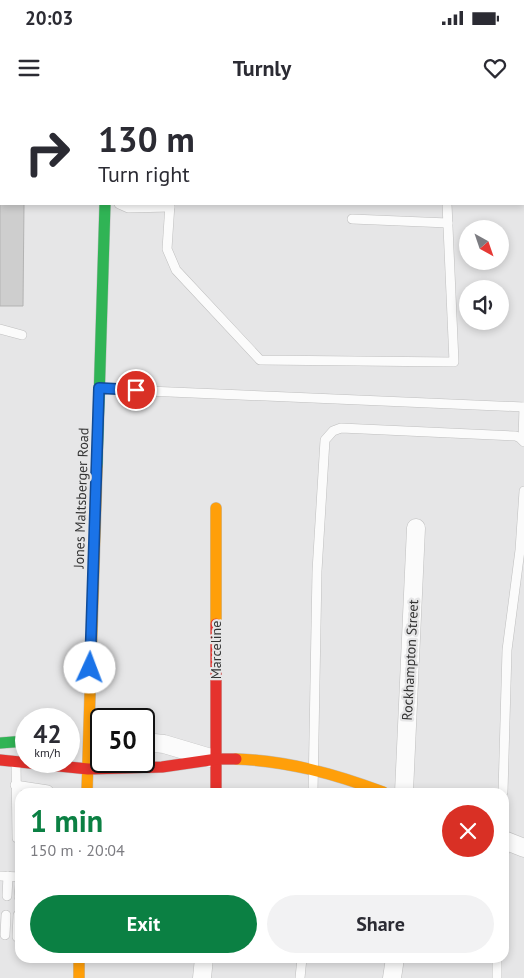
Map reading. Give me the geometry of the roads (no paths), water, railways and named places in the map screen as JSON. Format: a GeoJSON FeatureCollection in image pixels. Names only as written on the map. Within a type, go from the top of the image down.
{"type":"FeatureCollection","features":[{"type":"Feature","properties":{"kind":"street","name":"Jones Maltsberger Road"},"geometry":{"type":"LineString","coordinates":[[87,788],[105,205]]}},
{"type":"Feature","properties":{"kind":"street","name":"Marceline"},"geometry":{"type":"LineString","coordinates":[[216,508],[216,788]]}},
{"type":"Feature","properties":{"kind":"street","name":"Rockhampton Street"},"geometry":{"type":"LineString","coordinates":[[404,788],[416,528]]}},
{"type":"Feature","properties":{"kind":"street"},"geometry":{"type":"LineString","coordinates":[[0,744],[15,742]]}},
{"type":"Feature","properties":{"kind":"street"},"geometry":{"type":"LineString","coordinates":[[155,743],[217,759]]}},
{"type":"Feature","properties":{"kind":"street"},"geometry":{"type":"LineString","coordinates":[[80,767],[162,767],[217,759],[259,760],[313,769],[350,779],[373,788]]}},
{"type":"Feature","properties":{"kind":"street"},"geometry":{"type":"LineString","coordinates":[[0,760],[15,762]]}},
{"type":"Feature","properties":{"kind":"street"},"geometry":{"type":"LineString","coordinates":[[509,846],[524,848]]}},
{"type":"Feature","properties":{"kind":"street"},"geometry":{"type":"LineString","coordinates":[[79,978],[80,963]]}},
{"type":"Feature","properties":{"kind":"street"},"geometry":{"type":"LineString","coordinates":[[202,978],[204,963]]}},
{"type":"Feature","properties":{"kind":"street"},"geometry":{"type":"LineString","coordinates":[[392,978],[394,963]]}},
{"type":"Feature","properties":{"kind":"lane"},"geometry":{"type":"LineString","coordinates":[[121,205],[128,208],[170,205],[167,249],[176,270],[260,360],[454,362],[447,205]]}},
{"type":"Feature","properties":{"kind":"lane"},"geometry":{"type":"LineString","coordinates":[[352,219],[448,223]]}},
{"type":"Feature","properties":{"kind":"lane"},"geometry":{"type":"LineString","coordinates":[[0,329],[22,334]]}},
{"type":"Feature","properties":{"kind":"lane"},"geometry":{"type":"LineString","coordinates":[[99,388],[524,407],[523,441]]}},
{"type":"Feature","properties":{"kind":"lane"},"geometry":{"type":"LineString","coordinates":[[313,788],[317,571],[325,440],[333,431],[341,428],[516,436],[523,441]]}},
{"type":"Feature","properties":{"kind":"lane"},"geometry":{"type":"LineString","coordinates":[[503,788],[507,650],[520,550],[524,491]]}},
{"type":"Feature","properties":{"kind":"lane"},"geometry":{"type":"LineString","coordinates":[[15,788],[16,773]]}},
{"type":"Feature","properties":{"kind":"lane"},"geometry":{"type":"LineString","coordinates":[[15,785],[35,788]]}},
{"type":"Feature","properties":{"kind":"lane"},"geometry":{"type":"LineString","coordinates":[[4,876],[7,896]]}},
{"type":"Feature","properties":{"kind":"lane"},"geometry":{"type":"LineString","coordinates":[[6,915],[2,935],[15,937]]}},
{"type":"Feature","properties":{"kind":"lane"},"geometry":{"type":"LineString","coordinates":[[300,978],[302,963]]}},
{"type":"Feature","properties":{"kind":"lane"},"geometry":{"type":"LineString","coordinates":[[496,963],[497,978]]}}]}
